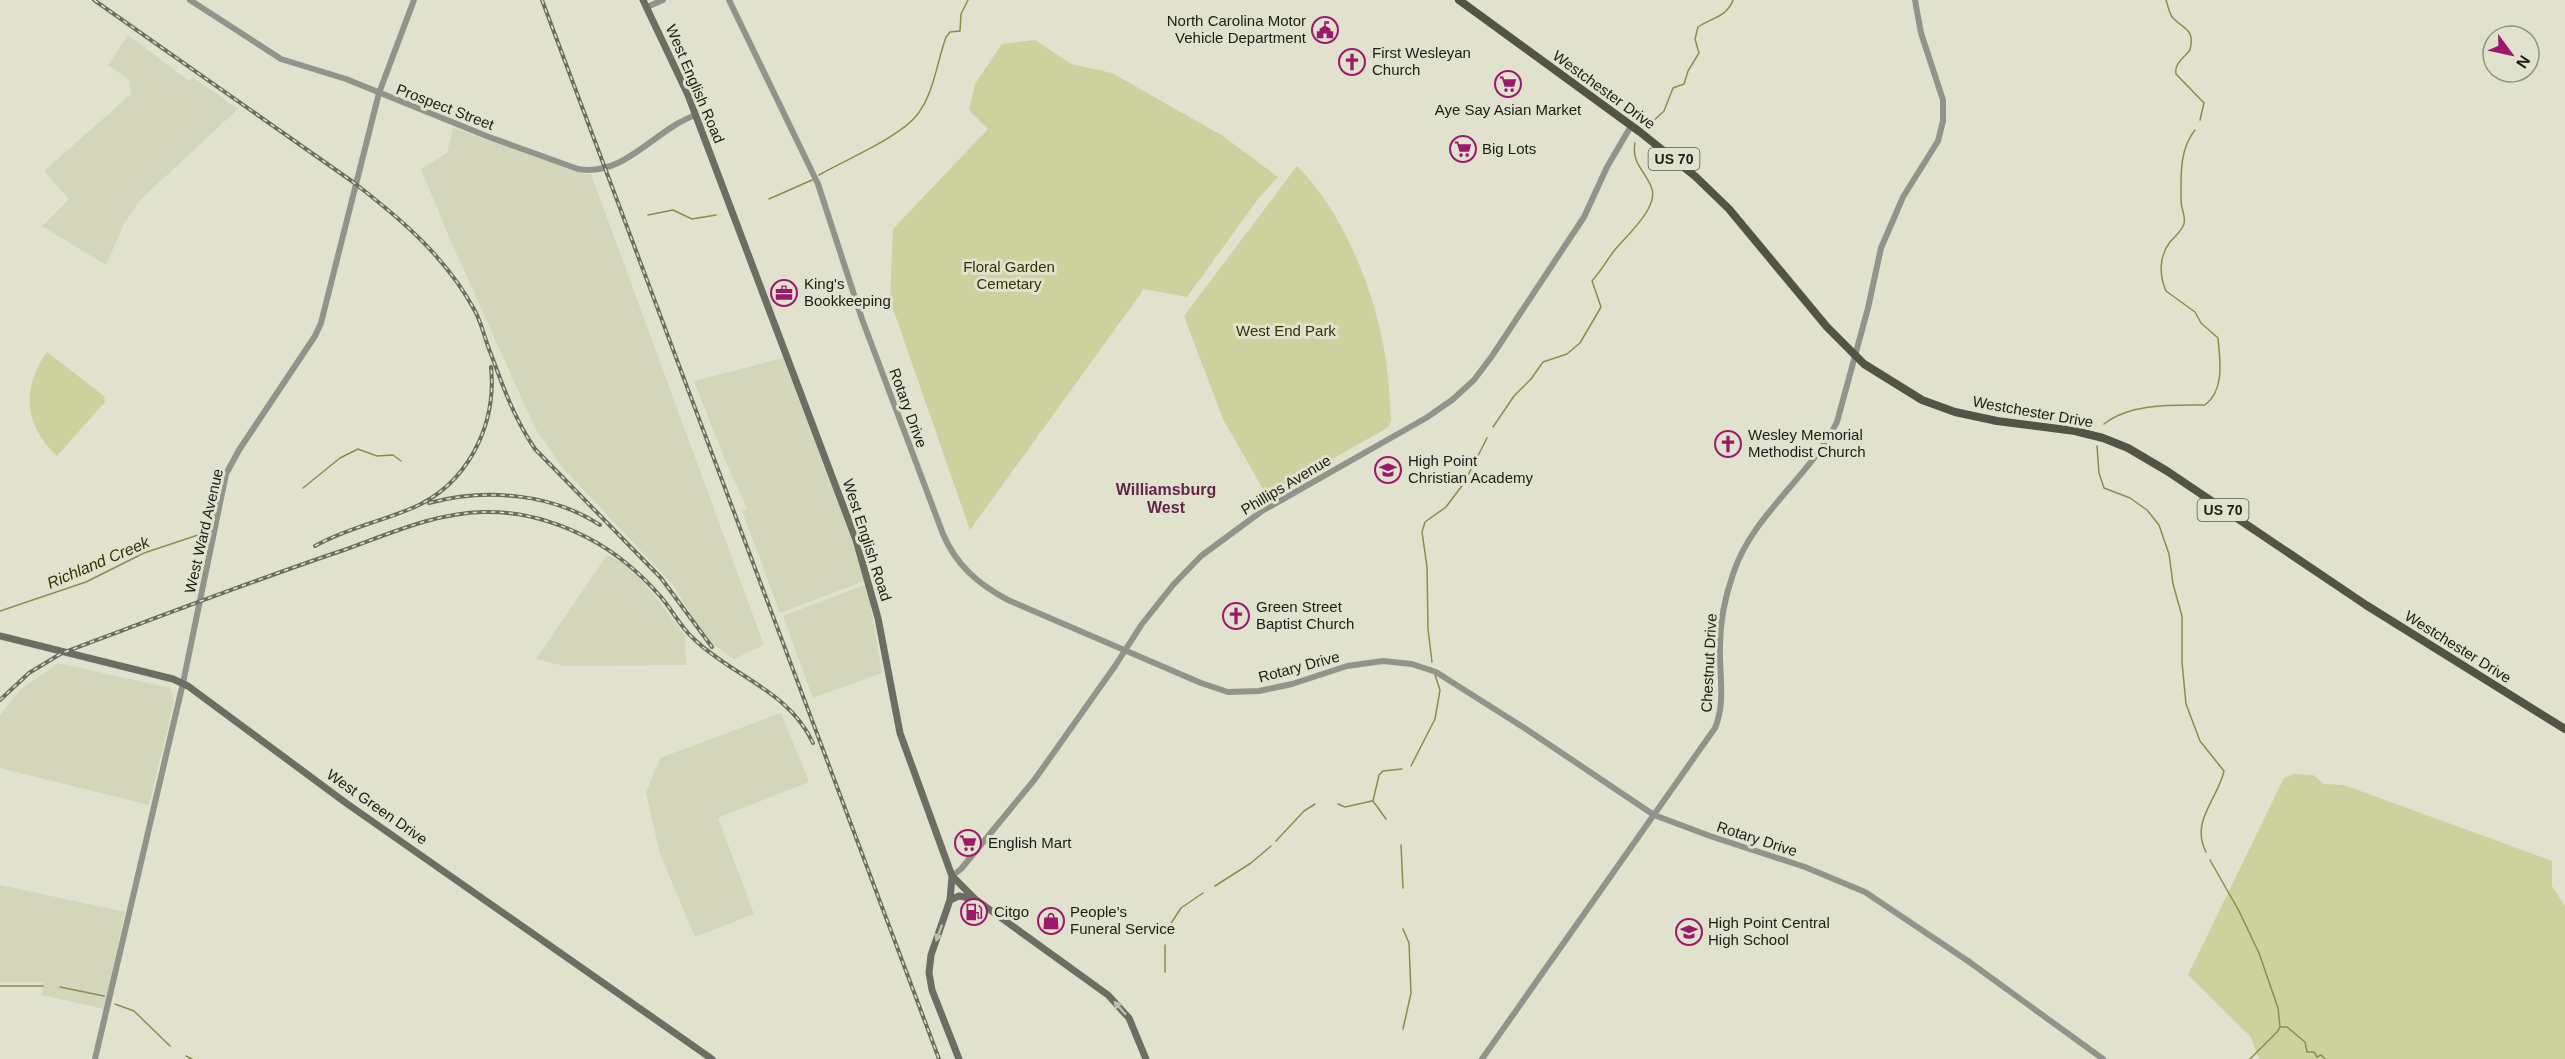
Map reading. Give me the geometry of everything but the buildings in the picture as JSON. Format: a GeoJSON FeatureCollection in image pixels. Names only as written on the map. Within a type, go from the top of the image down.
{"type":"FeatureCollection","features":[{"type":"Feature","properties":{"kind":"main road","name":"Westchester Drive"},"geometry":{"type":"LineString","coordinates":[[1459,0],[1631,126],[1696,177],[1729,208],[1827,327],[1864,364],[1912,394],[1955,412],[1997,421],[2075,431],[2103,438],[2128,448],[2167,471],[2366,605],[2565,729]]}},
{"type":"Feature","properties":{"kind":"main road","name":"West English Road"},"geometry":{"type":"LineString","coordinates":[[645,4],[696,115],[861,554],[878,618],[900,733],[952,876],[975,898],[1108,995],[1129,1018],[1146,1059]]}},
{"type":"Feature","properties":{"kind":"main road","name":"West Green Drive"},"geometry":{"type":"LineString","coordinates":[[0,636],[183,683],[346,803],[712,1059]]}},
{"type":"Feature","properties":{"kind":"main road"},"geometry":{"type":"LineString","coordinates":[[952,876],[950,900],[931,955],[929,971],[932,990],[958,1059]]}},
{"type":"Feature","properties":{"kind":"main road"},"geometry":{"type":"LineString","coordinates":[[950,900],[959,896],[975,898]]}},
{"type":"Feature","properties":{"kind":"street","name":"Prospect Street"},"geometry":{"type":"LineString","coordinates":[[190,0],[281,59],[346,79],[544,157],[578,168],[594,171],[612,165],[696,115]]}},
{"type":"Feature","properties":{"kind":"street","name":"West Ward Avenue"},"geometry":{"type":"LineString","coordinates":[[95,1059],[183,683],[226,474],[234,458],[315,336],[321,323],[344,240],[379,93],[414,0]]}},
{"type":"Feature","properties":{"kind":"street"},"geometry":{"type":"LineString","coordinates":[[645,4],[663,0]]}},
{"type":"Feature","properties":{"kind":"street","name":"Rotary Drive"},"geometry":{"type":"LineString","coordinates":[[729,0],[818,184],[862,320],[923,485],[953,554],[975,579],[999,596],[1228,692],[1259,691],[1367,662],[1392,662],[1421,666],[1445,676],[1654,815],[1710,837],[1805,867],[1865,892],[1939,941],[2103,1059]]}},
{"type":"Feature","properties":{"kind":"street","name":"Chestnut Drive"},"geometry":{"type":"LineString","coordinates":[[1482,1059],[1696,756],[1720,718],[1724,604],[1738,561],[1746,545],[1832,433],[1841,412],[1887,232],[1903,197],[1938,141],[1943,121],[1943,100],[1921,33],[1916,0]]}},
{"type":"Feature","properties":{"kind":"street","name":"Phillips Avenue"},"geometry":{"type":"LineString","coordinates":[[952,876],[961,869],[1035,779],[1125,649],[1173,585],[1200,556],[1262,511],[1427,417],[1452,400],[1474,380],[1584,217],[1607,167],[1631,126]]}},
{"type":"Feature","properties":{"kind":"shaded area"},"geometry":{"type":"Polygon","coordinates":[[[128,35],[189,81],[193,77],[238,109],[140,200],[124,224],[106,265],[42,226],[69,199],[44,171],[131,94],[129,80],[108,65],[128,35]]]}},
{"type":"Feature","properties":{"kind":"shaded area"},"geometry":{"type":"Polygon","coordinates":[[[453,128],[583,174],[591,174],[764,645],[734,659],[711,643],[673,585],[562,467],[535,428],[421,169],[447,153],[453,128]]]}},
{"type":"Feature","properties":{"kind":"shaded area"},"geometry":{"type":"Polygon","coordinates":[[[783,358],[867,580],[780,613],[742,511],[747,509],[694,381],[783,358]]]}},
{"type":"Feature","properties":{"kind":"shaded area"},"geometry":{"type":"Polygon","coordinates":[[[607,555],[620,561],[644,583],[685,635],[686,665],[564,666],[536,659],[607,555]]]}},
{"type":"Feature","properties":{"kind":"shaded area"},"geometry":{"type":"Polygon","coordinates":[[[867,584],[882,673],[813,698],[783,616],[867,584]]]}},
{"type":"Feature","properties":{"kind":"shaded area"},"geometry":{"type":"Polygon","coordinates":[[[58,663],[170,688],[174,702],[149,805],[0,768],[0,715],[20,690],[58,663]]]}},
{"type":"Feature","properties":{"kind":"shaded area"},"geometry":{"type":"Polygon","coordinates":[[[781,713],[809,782],[718,818],[754,914],[695,937],[660,854],[646,793],[660,758],[781,713]]]}},
{"type":"Feature","properties":{"kind":"shaded area"},"geometry":{"type":"Polygon","coordinates":[[[0,885],[125,912],[104,1009],[42,995],[43,982],[0,982],[0,885]]]}},
{"type":"Feature","properties":{"kind":"green space","name":"Floral Garden Cemetary"},"geometry":{"type":"Polygon","coordinates":[[[1035,40],[1071,64],[1112,73],[1223,136],[1278,177],[1258,199],[1187,297],[1144,289],[970,530],[890,300],[893,229],[988,129],[969,110],[975,84],[1002,44],[1035,40]]]}},
{"type":"Feature","properties":{"kind":"green space","name":"West End Park"},"geometry":{"type":"Polygon","coordinates":[[[1297,166],[1329,207],[1356,256],[1366,283],[1382,336],[1391,421],[1387,428],[1267,496],[1223,419],[1184,316],[1297,166]]]}},
{"type":"Feature","properties":{"kind":"green space"},"geometry":{"type":"Polygon","coordinates":[[[47,352],[104,396],[105,402],[57,456],[38,432],[32,419],[30,406],[33,379],[47,352]]]}},
{"type":"Feature","properties":{"kind":"green space"},"geometry":{"type":"Polygon","coordinates":[[[2294,774],[2313,775],[2324,784],[2344,785],[2552,861],[2552,886],[2565,906],[2565,1059],[2259,1059],[2251,1037],[2188,975],[2284,778],[2294,774]]]}},
{"type":"Feature","properties":{"kind":"waterway"},"geometry":{"type":"LineString","coordinates":[[819,175],[885,140],[917,115],[931,87],[946,37],[950,32],[960,31],[961,14],[968,0]]}},
{"type":"Feature","properties":{"kind":"waterway"},"geometry":{"type":"LineString","coordinates":[[1649,125],[1664,111],[1673,88],[1684,84],[1688,71],[1699,53],[1695,39],[1698,27],[1723,14],[1733,0]]}},
{"type":"Feature","properties":{"kind":"waterway"},"geometry":{"type":"LineString","coordinates":[[2166,0],[2172,16],[2190,33],[2190,50],[2178,64],[2176,74],[2204,103],[2200,120]]}},
{"type":"Feature","properties":{"kind":"waterway"},"geometry":{"type":"LineString","coordinates":[[2104,424],[2114,417],[2139,409],[2166,405],[2205,405],[2216,391],[2220,374],[2218,338],[2201,323],[2195,312],[2166,291],[2161,272],[2166,247],[2184,224],[2181,201],[2182,164],[2186,146],[2195,130]]}},
{"type":"Feature","properties":{"kind":"waterway"},"geometry":{"type":"LineString","coordinates":[[1493,427],[1514,396],[1531,379],[1543,362],[1567,354],[1580,343],[1601,307],[1592,281],[1646,214],[1653,197],[1652,189],[1635,157],[1635,143]]}},
{"type":"Feature","properties":{"kind":"waterway"},"geometry":{"type":"LineString","coordinates":[[769,199],[812,180]]}},
{"type":"Feature","properties":{"kind":"waterway"},"geometry":{"type":"LineString","coordinates":[[648,215],[673,210],[692,219],[716,215]]}},
{"type":"Feature","properties":{"kind":"waterway"},"geometry":{"type":"LineString","coordinates":[[1432,662],[1428,629],[1427,567],[1422,532],[1425,522],[1446,507],[1464,483],[1487,438]]}},
{"type":"Feature","properties":{"kind":"waterway"},"geometry":{"type":"LineString","coordinates":[[2097,446],[2099,473],[2104,488],[2130,498],[2147,510],[2159,525],[2169,554],[2173,584],[2182,616],[2182,662],[2186,704],[2200,741],[2224,771],[2203,820],[2202,841],[2206,852]]}},
{"type":"Feature","properties":{"kind":"waterway","name":"Richland Creek"},"geometry":{"type":"LineString","coordinates":[[303,488],[340,458],[358,449],[377,456],[393,455],[401,461]]}},
{"type":"Feature","properties":{"kind":"waterway","name":"Richland Creek"},"geometry":{"type":"LineString","coordinates":[[0,611],[86,582],[144,553],[204,533]]}},
{"type":"Feature","properties":{"kind":"waterway"},"geometry":{"type":"LineString","coordinates":[[1411,766],[1435,719],[1440,690],[1435,675]]}},
{"type":"Feature","properties":{"kind":"waterway"},"geometry":{"type":"LineString","coordinates":[[1386,819],[1373,801],[1379,775],[1383,771],[1402,769]]}},
{"type":"Feature","properties":{"kind":"waterway"},"geometry":{"type":"LineString","coordinates":[[1338,804],[1345,807],[1372,801]]}},
{"type":"Feature","properties":{"kind":"waterway"},"geometry":{"type":"LineString","coordinates":[[1276,841],[1304,811],[1315,804]]}},
{"type":"Feature","properties":{"kind":"waterway"},"geometry":{"type":"LineString","coordinates":[[1401,845],[1403,888]]}},
{"type":"Feature","properties":{"kind":"waterway"},"geometry":{"type":"LineString","coordinates":[[1215,886],[1251,863],[1271,846]]}},
{"type":"Feature","properties":{"kind":"waterway"},"geometry":{"type":"LineString","coordinates":[[2210,860],[2239,911],[2259,953],[2278,1008],[2280,1027],[2250,1059]]}},
{"type":"Feature","properties":{"kind":"waterway"},"geometry":{"type":"LineString","coordinates":[[1166,931],[1181,908],[1203,893]]}},
{"type":"Feature","properties":{"kind":"waterway"},"geometry":{"type":"LineString","coordinates":[[1403,929],[1409,943],[1411,993],[1403,1029]]}},
{"type":"Feature","properties":{"kind":"waterway"},"geometry":{"type":"LineString","coordinates":[[1165,945],[1165,972]]}},
{"type":"Feature","properties":{"kind":"waterway"},"geometry":{"type":"LineString","coordinates":[[0,986],[43,986]]}},
{"type":"Feature","properties":{"kind":"waterway"},"geometry":{"type":"LineString","coordinates":[[60,987],[104,996]]}},
{"type":"Feature","properties":{"kind":"waterway"},"geometry":{"type":"LineString","coordinates":[[115,1004],[134,1011],[170,1046]]}},
{"type":"Feature","properties":{"kind":"waterway"},"geometry":{"type":"LineString","coordinates":[[2281,1027],[2287,1027],[2305,1042],[2307,1052],[2314,1052],[2317,1057],[2321,1055],[2325,1059]]}},
{"type":"Feature","properties":{"kind":"waterway"},"geometry":{"type":"LineString","coordinates":[[186,1056],[192,1059]]}},
{"type":"Feature","properties":{"kind":"railway"},"geometry":{"type":"LineString","coordinates":[[94,0],[353,182],[421,240],[450,273],[475,311],[510,403],[535,449],[661,578],[712,647]]}},
{"type":"Feature","properties":{"kind":"railway"},"geometry":{"type":"LineString","coordinates":[[542,0],[939,1059]]}},
{"type":"Feature","properties":{"kind":"railway"},"geometry":{"type":"LineString","coordinates":[[315,546],[338,535],[410,509],[430,499],[448,485],[462,470],[483,432],[492,389],[491,367]]}},
{"type":"Feature","properties":{"kind":"railway"},"geometry":{"type":"LineString","coordinates":[[429,503],[472,496],[517,496],[560,506],[600,525]]}},
{"type":"Feature","properties":{"kind":"railway"},"geometry":{"type":"LineString","coordinates":[[0,700],[29,673],[62,653],[412,525],[465,513],[497,512],[524,515],[563,527],[588,538],[618,557],[653,588],[695,640],[790,710],[803,725],[813,743]]}},
{"type":"Feature","properties":{"kind":"place","name":"North Carolina Motor Vehicle Department"},"geometry":{"type":"Point","coordinates":[1325,30]}},
{"type":"Feature","properties":{"kind":"place","name":"First Wesleyan Church"},"geometry":{"type":"Point","coordinates":[1352,62]}},
{"type":"Feature","properties":{"kind":"place","name":"Aye Say Asian Market"},"geometry":{"type":"Point","coordinates":[1508,84]}},
{"type":"Feature","properties":{"kind":"place","name":"Big Lots"},"geometry":{"type":"Point","coordinates":[1463,149]}},
{"type":"Feature","properties":{"kind":"place","name":"King's Bookkeeping"},"geometry":{"type":"Point","coordinates":[784,293]}},
{"type":"Feature","properties":{"kind":"place","name":"Wesley Memorial Methodist Church"},"geometry":{"type":"Point","coordinates":[1728,444]}},
{"type":"Feature","properties":{"kind":"place","name":"High Point Christian Academy"},"geometry":{"type":"Point","coordinates":[1388,470]}},
{"type":"Feature","properties":{"kind":"place","name":"Green Street Baptist Church"},"geometry":{"type":"Point","coordinates":[1236,616]}},
{"type":"Feature","properties":{"kind":"place","name":"English Mart"},"geometry":{"type":"Point","coordinates":[968,843]}},
{"type":"Feature","properties":{"kind":"place","name":"Citgo"},"geometry":{"type":"Point","coordinates":[974,912]}},
{"type":"Feature","properties":{"kind":"place","name":"People's Funeral Service"},"geometry":{"type":"Point","coordinates":[1051,921]}},
{"type":"Feature","properties":{"kind":"place","name":"High Point Central High School"},"geometry":{"type":"Point","coordinates":[1689,932]}},
{"type":"Feature","properties":{"kind":"district","name":"Williamsburg West"},"geometry":{"type":"Point","coordinates":[1166,498]}}]}
